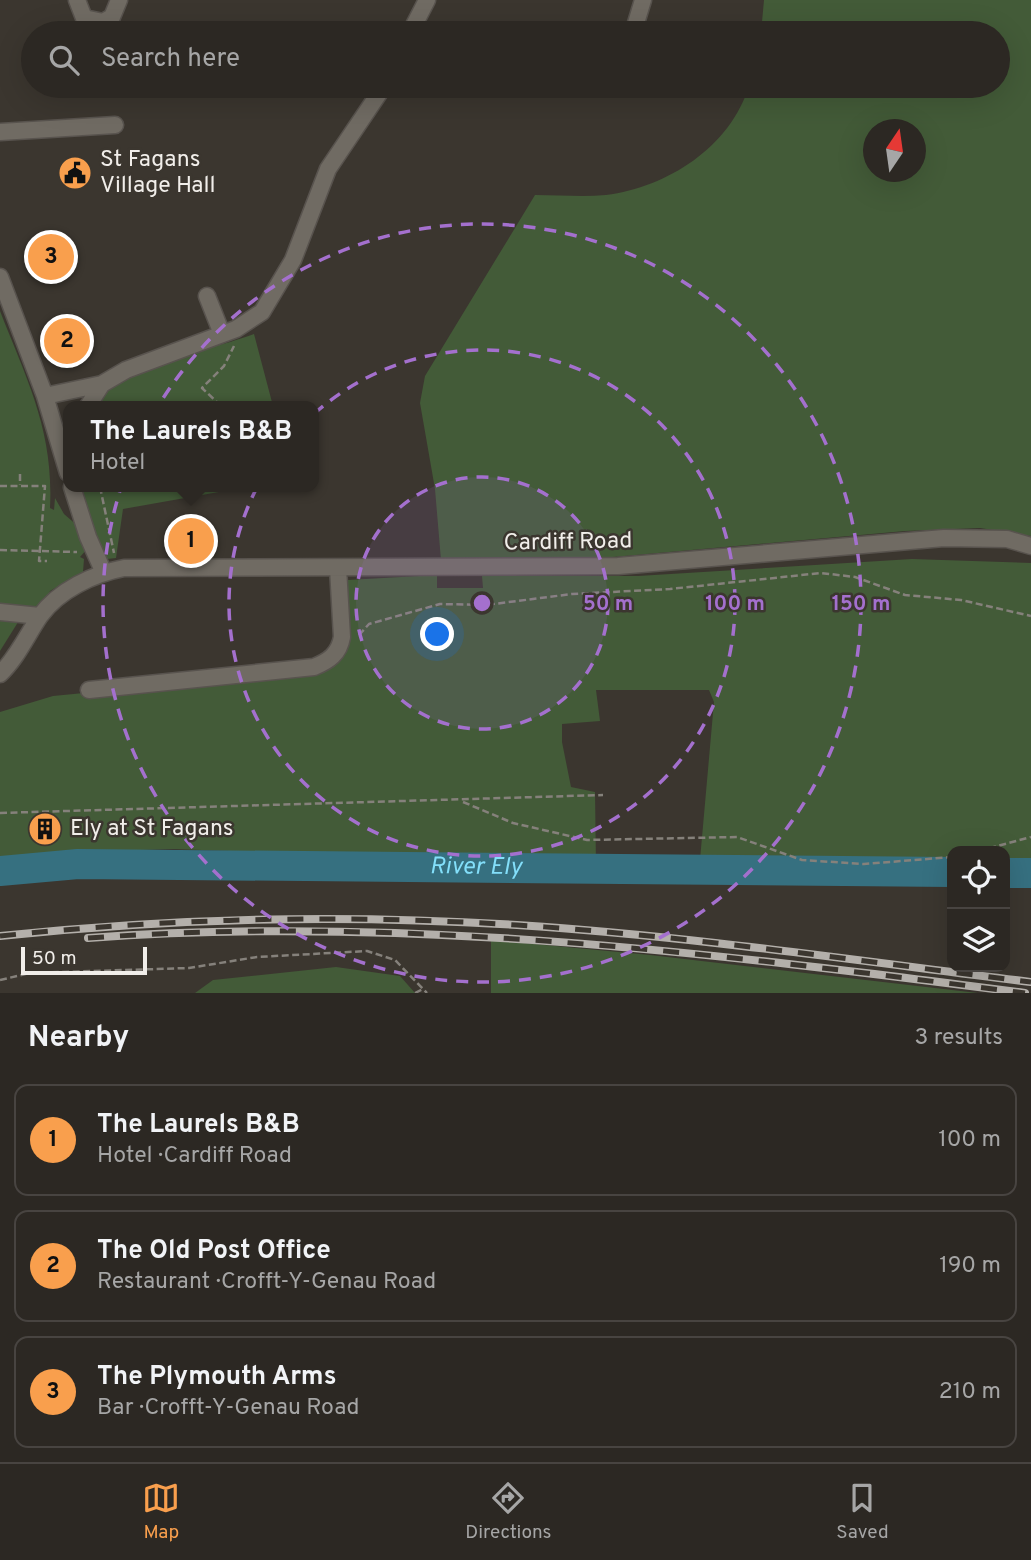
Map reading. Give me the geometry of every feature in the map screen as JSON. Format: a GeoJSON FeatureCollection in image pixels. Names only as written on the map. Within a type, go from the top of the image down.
{"type":"FeatureCollection","features":[{"type":"Feature","properties":{"kind":"street"},"geometry":{"type":"LineString","coordinates":[[77,0],[84,18],[98,21]]}},
{"type":"Feature","properties":{"kind":"street"},"geometry":{"type":"LineString","coordinates":[[105,21],[112,17],[119,0]]}},
{"type":"Feature","properties":{"kind":"street"},"geometry":{"type":"LineString","coordinates":[[416,21],[427,0]]}},
{"type":"Feature","properties":{"kind":"street"},"geometry":{"type":"LineString","coordinates":[[637,21],[643,0]]}},
{"type":"Feature","properties":{"kind":"street"},"geometry":{"type":"LineString","coordinates":[[45,396],[102,384],[126,370],[229,332],[262,312],[279,288],[328,169],[376,98]]}},
{"type":"Feature","properties":{"kind":"street"},"geometry":{"type":"LineString","coordinates":[[0,132],[116,125]]}},
{"type":"Feature","properties":{"kind":"street"},"geometry":{"type":"LineString","coordinates":[[0,277],[45,396],[63,456]]}},
{"type":"Feature","properties":{"kind":"street"},"geometry":{"type":"LineString","coordinates":[[207,296],[229,332]]}},
{"type":"Feature","properties":{"kind":"street"},"geometry":{"type":"LineString","coordinates":[[91,401],[102,384]]}},
{"type":"Feature","properties":{"kind":"street"},"geometry":{"type":"LineString","coordinates":[[74,492],[88,537],[104,573]]}},
{"type":"Feature","properties":{"kind":"street","name":"Cardiff Road"},"geometry":{"type":"LineString","coordinates":[[0,674],[40,617],[60,596],[104,573],[151,566],[618,566],[944,538],[1007,540],[1031,545]]}},
{"type":"Feature","properties":{"kind":"street"},"geometry":{"type":"LineString","coordinates":[[89,690],[314,667],[327,662],[341,642],[338,568]]}},
{"type":"Feature","properties":{"kind":"street"},"geometry":{"type":"LineString","coordinates":[[0,612],[40,617]]}},
{"type":"Feature","properties":{"kind":"path"},"geometry":{"type":"LineString","coordinates":[[216,401],[202,388],[224,366],[233,349],[229,332]]}},
{"type":"Feature","properties":{"kind":"path"},"geometry":{"type":"LineString","coordinates":[[20,474],[20,486]]}},
{"type":"Feature","properties":{"kind":"path"},"geometry":{"type":"LineString","coordinates":[[0,486],[45,486],[39,561],[47,561]]}},
{"type":"Feature","properties":{"kind":"path"},"geometry":{"type":"LineString","coordinates":[[101,492],[114,553]]}},
{"type":"Feature","properties":{"kind":"path"},"geometry":{"type":"LineString","coordinates":[[0,550],[83,552]]}},
{"type":"Feature","properties":{"kind":"path"},"geometry":{"type":"LineString","coordinates":[[341,642],[356,639],[362,628],[369,624],[440,604],[486,605],[821,573],[855,577],[905,595],[961,600],[1031,616]]}},
{"type":"Feature","properties":{"kind":"path"},"geometry":{"type":"LineString","coordinates":[[0,813],[603,796]]}},
{"type":"Feature","properties":{"kind":"path"},"geometry":{"type":"LineString","coordinates":[[460,800],[513,823],[587,840],[737,837],[802,860],[864,864],[947,857]]}},
{"type":"Feature","properties":{"kind":"path"},"geometry":{"type":"LineString","coordinates":[[998,846],[1031,837]]}},
{"type":"Feature","properties":{"kind":"path"},"geometry":{"type":"LineString","coordinates":[[0,980],[30,973],[189,968],[257,957],[367,951],[395,960],[427,993]]}},
{"type":"Feature","properties":{"kind":"path"},"geometry":{"type":"LineString","coordinates":[[415,993],[423,989]]}},
{"type":"Feature","properties":{"kind":"green space"},"geometry":{"type":"Polygon","coordinates":[[[764,0],[1031,0],[1031,536],[980,528],[905,531],[602,558],[441,560],[435,489],[420,403],[425,376],[535,195],[606,195],[652,183],[694,160],[727,128],[744,98],[1010,98],[1010,21],[762,21],[764,0]]]}},
{"type":"Feature","properties":{"kind":"green space"},"geometry":{"type":"Polygon","coordinates":[[[0,311],[37,406],[48,454],[50,508],[54,510],[55,498],[64,514],[79,527],[76,492],[219,492],[123,509],[116,558],[107,559],[104,552],[87,549],[80,557],[84,559],[83,572],[50,591],[46,603],[20,619],[0,651],[0,311]]]}},
{"type":"Feature","properties":{"kind":"green space"},"geometry":{"type":"Polygon","coordinates":[[[254,334],[272,401],[98,401],[105,392],[122,381],[166,361],[254,334]]]}},
{"type":"Feature","properties":{"kind":"green space"},"geometry":{"type":"Polygon","coordinates":[[[912,559],[1031,563],[1031,869],[1010,869],[1010,846],[947,846],[947,869],[699,871],[714,702],[709,690],[596,690],[600,721],[562,724],[562,742],[571,787],[595,792],[596,865],[174,849],[74,852],[0,861],[0,712],[53,696],[330,669],[347,641],[348,580],[437,575],[437,588],[483,588],[482,576],[638,576],[912,559]]]}},
{"type":"Feature","properties":{"kind":"green space"},"geometry":{"type":"Polygon","coordinates":[[[491,940],[650,955],[978,993],[491,993],[491,940]]]}},
{"type":"Feature","properties":{"kind":"green space"},"geometry":{"type":"Polygon","coordinates":[[[336,967],[400,976],[415,993],[195,993],[213,980],[336,967]]]}},
{"type":"Feature","properties":{"kind":"waterway","name":"River Ely"},"geometry":{"type":"LineString","coordinates":[[0,871],[78,864],[947,872]]}},
{"type":"Feature","properties":{"kind":"waterway","name":"River Ely"},"geometry":{"type":"LineString","coordinates":[[1010,873],[1031,873]]}},
{"type":"Feature","properties":{"kind":"railway"},"geometry":{"type":"LineString","coordinates":[[0,936],[129,925],[258,920],[452,922],[646,936],[1031,982]]}},
{"type":"Feature","properties":{"kind":"railway"},"geometry":{"type":"LineString","coordinates":[[88,938],[206,932],[324,931],[441,935],[674,952],[1025,993]]}},
{"type":"Feature","properties":{"kind":"place","name":"St Fagans Village Hall"},"geometry":{"type":"Point","coordinates":[75,173]}},
{"type":"Feature","properties":{"kind":"place","name":"The Plymouth Arms"},"geometry":{"type":"Point","coordinates":[51,257]}},
{"type":"Feature","properties":{"kind":"place","name":"The Old Post Office"},"geometry":{"type":"Point","coordinates":[67,341]}},
{"type":"Feature","properties":{"kind":"place","name":"The Laurels B&B"},"geometry":{"type":"Point","coordinates":[191,541]}},
{"type":"Feature","properties":{"kind":"place","name":"Ely at St Fagans"},"geometry":{"type":"Point","coordinates":[45,829]}}]}
